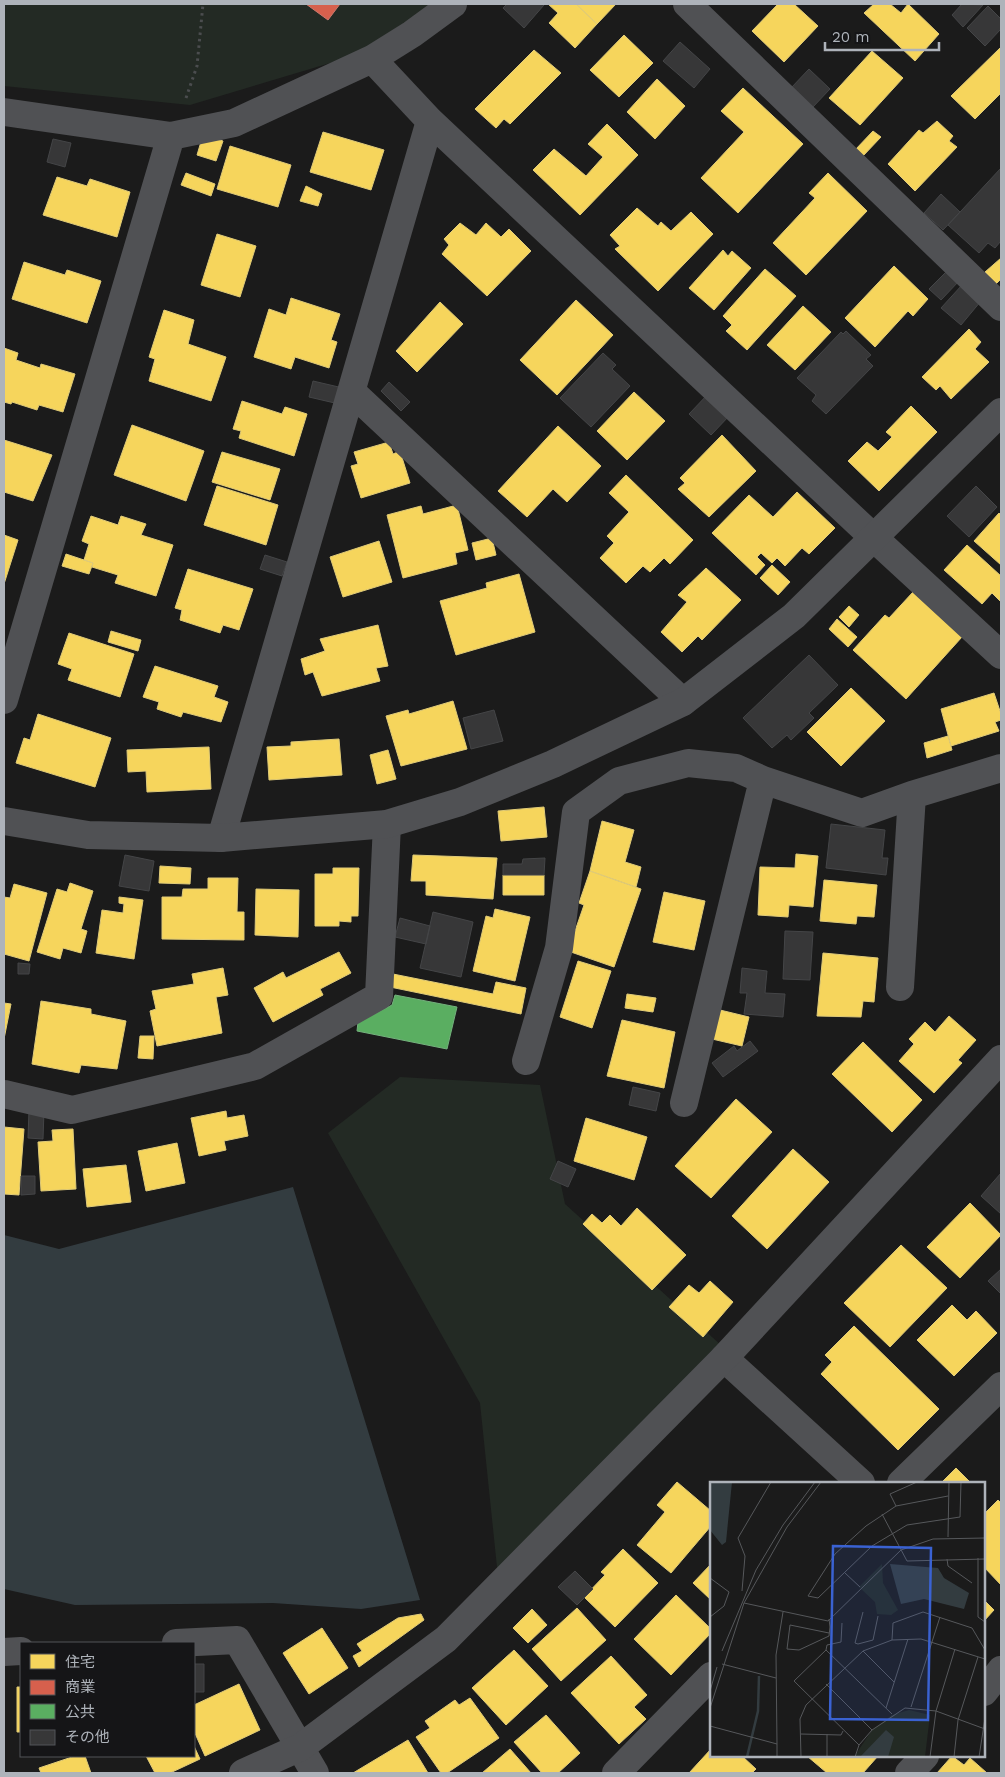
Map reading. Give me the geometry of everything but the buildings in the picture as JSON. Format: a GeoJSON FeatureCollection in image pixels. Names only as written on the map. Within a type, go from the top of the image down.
{"type":"FeatureCollection","features":[{"type":"Feature","properties":{"kind":"street"},"geometry":{"type":"LineString","coordinates":[[4,112],[171,136],[234,124],[372,59],[412,34],[453,4]]}},
{"type":"Feature","properties":{"kind":"street"},"geometry":{"type":"LineString","coordinates":[[687,4],[1001,307]]}},
{"type":"Feature","properties":{"kind":"street"},"geometry":{"type":"LineString","coordinates":[[372,59],[430,121],[1001,655]]}},
{"type":"Feature","properties":{"kind":"street"},"geometry":{"type":"LineString","coordinates":[[221,838],[430,121]]}},
{"type":"Feature","properties":{"kind":"street"},"geometry":{"type":"LineString","coordinates":[[4,700],[171,136]]}},
{"type":"Feature","properties":{"kind":"street"},"geometry":{"type":"LineString","coordinates":[[352,392],[683,702]]}},
{"type":"Feature","properties":{"kind":"street"},"geometry":{"type":"LineString","coordinates":[[4,821],[88,835],[221,838],[387,824],[460,802],[553,764],[683,702],[794,616],[1001,412]]}},
{"type":"Feature","properties":{"kind":"street"},"geometry":{"type":"LineString","coordinates":[[526,1062],[559,948],[576,812],[620,781],[688,763],[736,768],[763,780],[862,813],[912,795],[1001,768]]}},
{"type":"Feature","properties":{"kind":"street"},"geometry":{"type":"LineString","coordinates":[[684,1103],[763,780]]}},
{"type":"Feature","properties":{"kind":"street"},"geometry":{"type":"LineString","coordinates":[[900,987],[912,795]]}},
{"type":"Feature","properties":{"kind":"street"},"geometry":{"type":"LineString","coordinates":[[4,1094],[72,1110],[255,1066],[379,996],[387,824]]}},
{"type":"Feature","properties":{"kind":"street"},"geometry":{"type":"LineString","coordinates":[[242,1773],[301,1747],[446,1639],[724,1358],[1001,1059]]}},
{"type":"Feature","properties":{"kind":"street"},"geometry":{"type":"LineString","coordinates":[[724,1358],[860,1482]]}},
{"type":"Feature","properties":{"kind":"street"},"geometry":{"type":"LineString","coordinates":[[902,1482],[1001,1386]]}},
{"type":"Feature","properties":{"kind":"street"},"geometry":{"type":"LineString","coordinates":[[195,1642],[238,1640],[315,1773]]}},
{"type":"Feature","properties":{"kind":"street"},"geometry":{"type":"LineString","coordinates":[[4,1652],[20,1651]]}},
{"type":"Feature","properties":{"kind":"street"},"geometry":{"type":"LineString","coordinates":[[985,1691],[1001,1670]]}},
{"type":"Feature","properties":{"kind":"street"},"geometry":{"type":"LineString","coordinates":[[616,1773],[710,1677]]}},
{"type":"Feature","properties":{"kind":"street"},"geometry":{"type":"LineString","coordinates":[[908,1773],[924,1757]]}},
{"type":"Feature","properties":{"kind":"path"},"geometry":{"type":"LineString","coordinates":[[171,136],[197,66],[203,4]]}},
{"type":"Feature","properties":{"kind":"shaded area"},"geometry":{"type":"Polygon","coordinates":[[[4,4],[444,4],[367,52],[190,105],[4,86],[4,4]]]}},
{"type":"Feature","properties":{"kind":"shaded area"},"geometry":{"type":"Polygon","coordinates":[[[400,1077],[540,1085],[565,1204],[733,1356],[500,1596],[480,1403],[328,1133],[400,1077]]]}},
{"type":"Feature","properties":{"kind":"shaded area"},"geometry":{"type":"Polygon","coordinates":[[[293,1187],[420,1600],[361,1609],[273,1603],[75,1605],[4,1589],[4,1235],[59,1249],[293,1187]]]}}]}
